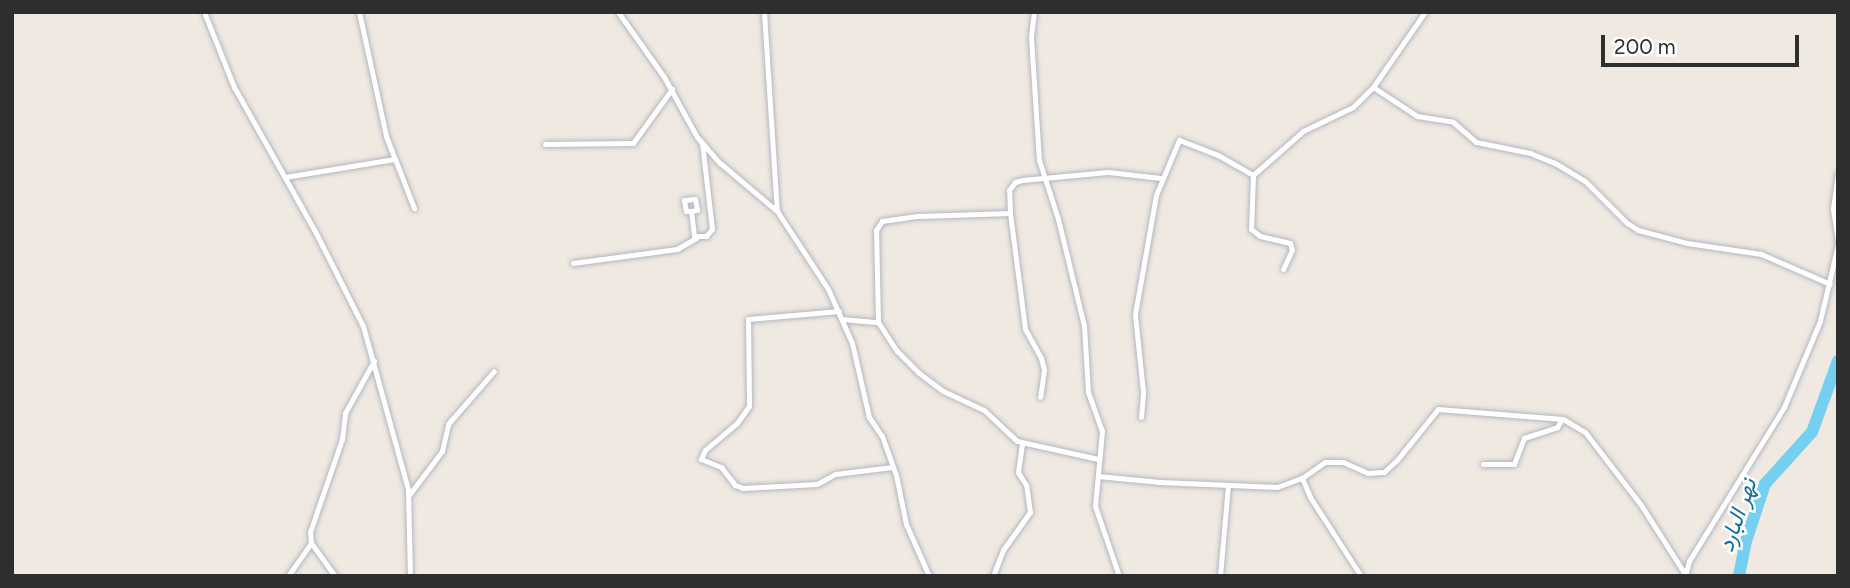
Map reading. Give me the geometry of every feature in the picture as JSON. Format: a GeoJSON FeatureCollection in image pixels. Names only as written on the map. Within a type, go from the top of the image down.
{"type":"FeatureCollection","features":[{"type":"Feature","properties":{"kind":"street"},"geometry":{"type":"LineString","coordinates":[[204,12],[221,62],[363,326],[409,495],[410,576]]}},
{"type":"Feature","properties":{"kind":"street"},"geometry":{"type":"LineString","coordinates":[[359,12],[386,136],[414,208]]}},
{"type":"Feature","properties":{"kind":"street"},"geometry":{"type":"LineString","coordinates":[[618,12],[672,89],[702,143],[720,163],[778,211],[806,252],[839,311],[869,416],[882,436],[893,467],[906,524],[929,576]]}},
{"type":"Feature","properties":{"kind":"street"},"geometry":{"type":"LineString","coordinates":[[764,12],[778,211]]}},
{"type":"Feature","properties":{"kind":"street"},"geometry":{"type":"LineString","coordinates":[[1034,12],[1031,37],[1043,178],[1058,219],[1084,326],[1088,392],[1102,431],[1098,459],[1098,517],[1119,576]]}},
{"type":"Feature","properties":{"kind":"street"},"geometry":{"type":"LineString","coordinates":[[1283,269],[1292,250],[1290,243],[1260,236],[1251,229],[1253,176],[1303,131],[1353,107],[1373,87],[1425,12]]}},
{"type":"Feature","properties":{"kind":"street"},"geometry":{"type":"LineString","coordinates":[[1373,87],[1417,116],[1453,122],[1476,142],[1530,153],[1555,163],[1585,181],[1627,223],[1638,230],[1687,243],[1772,257],[1830,284]]}},
{"type":"Feature","properties":{"kind":"street"},"geometry":{"type":"LineString","coordinates":[[545,144],[634,143],[672,89]]}},
{"type":"Feature","properties":{"kind":"street"},"geometry":{"type":"LineString","coordinates":[[1141,417],[1143,392],[1136,314],[1150,219],[1161,178],[1179,140],[1218,155],[1253,176]]}},
{"type":"Feature","properties":{"kind":"street"},"geometry":{"type":"LineString","coordinates":[[691,211],[694,236],[706,236],[712,229],[702,143]]}},
{"type":"Feature","properties":{"kind":"street"},"geometry":{"type":"LineString","coordinates":[[285,177],[395,159]]}},
{"type":"Feature","properties":{"kind":"street"},"geometry":{"type":"LineString","coordinates":[[1040,397],[1044,370],[1041,358],[1025,329],[1010,213],[1011,185],[1043,178],[1108,172],[1161,178]]}},
{"type":"Feature","properties":{"kind":"street"},"geometry":{"type":"LineString","coordinates":[[1685,575],[1689,561],[1784,407],[1820,321],[1838,243],[1832,209],[1838,173]]}},
{"type":"Feature","properties":{"kind":"street"},"geometry":{"type":"LineString","coordinates":[[1010,213],[919,216],[879,222],[876,230],[878,322],[897,351],[919,373],[943,390],[984,410],[1022,443],[1098,459]]}},
{"type":"Feature","properties":{"kind":"street"},"geometry":{"type":"LineString","coordinates":[[573,263],[677,249],[698,236]]}},
{"type":"Feature","properties":{"kind":"street"},"geometry":{"type":"LineString","coordinates":[[839,311],[748,319],[749,405],[737,423],[705,450],[701,459],[721,467],[735,485],[743,488],[817,484],[835,474],[893,467]]}},
{"type":"Feature","properties":{"kind":"street"},"geometry":{"type":"LineString","coordinates":[[842,319],[878,322]]}},
{"type":"Feature","properties":{"kind":"street"},"geometry":{"type":"LineString","coordinates":[[335,576],[311,543],[310,532],[342,439],[345,413],[374,361]]}},
{"type":"Feature","properties":{"kind":"street"},"geometry":{"type":"LineString","coordinates":[[409,495],[442,452],[448,424],[494,371]]}},
{"type":"Feature","properties":{"kind":"street"},"geometry":{"type":"LineString","coordinates":[[1098,476],[1277,486],[1302,478],[1316,466],[1334,461],[1368,473],[1384,472],[1438,409],[1562,419],[1585,432],[1641,505],[1685,575]]}},
{"type":"Feature","properties":{"kind":"street"},"geometry":{"type":"LineString","coordinates":[[1483,464],[1514,464],[1524,438],[1557,427],[1562,419]]}},
{"type":"Feature","properties":{"kind":"street"},"geometry":{"type":"LineString","coordinates":[[993,576],[1003,550],[1030,512],[1026,485],[1018,472],[1018,451],[1022,443]]}},
{"type":"Feature","properties":{"kind":"street"},"geometry":{"type":"LineString","coordinates":[[1302,478],[1310,497],[1361,576]]}},
{"type":"Feature","properties":{"kind":"street"},"geometry":{"type":"LineString","coordinates":[[1220,576],[1228,485]]}},
{"type":"Feature","properties":{"kind":"street"},"geometry":{"type":"LineString","coordinates":[[288,576],[311,543]]}},
{"type":"Feature","properties":{"kind":"waterway","name":"نهر البارد"},"geometry":{"type":"LineString","coordinates":[[1739,576],[1745,544],[1765,484],[1812,432],[1838,361]]}}]}
